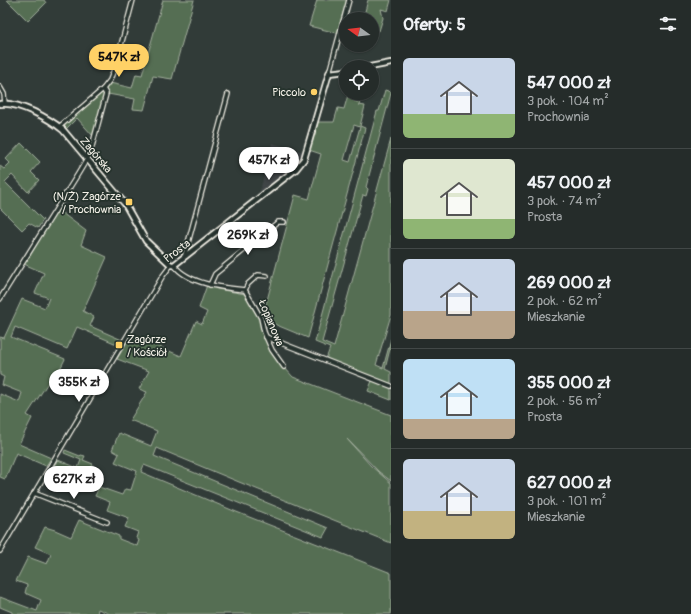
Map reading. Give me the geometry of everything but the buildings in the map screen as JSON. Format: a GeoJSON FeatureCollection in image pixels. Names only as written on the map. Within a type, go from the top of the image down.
{"type":"FeatureCollection","features":[{"type":"Feature","properties":{"kind":"street"},"geometry":{"type":"LineString","coordinates":[[59,127],[103,89],[110,80],[114,71],[133,0]]}},
{"type":"Feature","properties":{"kind":"street","name":"Prosta"},"geometry":{"type":"LineString","coordinates":[[0,551],[162,277],[173,265],[301,164],[308,146],[349,0]]}},
{"type":"Feature","properties":{"kind":"street"},"geometry":{"type":"LineString","coordinates":[[379,65],[391,63]]}},
{"type":"Feature","properties":{"kind":"street"},"geometry":{"type":"LineString","coordinates":[[329,73],[339,72]]}},
{"type":"Feature","properties":{"kind":"street"},"geometry":{"type":"LineString","coordinates":[[0,87],[4,94],[3,103]]}},
{"type":"Feature","properties":{"kind":"street"},"geometry":{"type":"LineString","coordinates":[[0,299],[90,154],[106,94],[103,89]]}},
{"type":"Feature","properties":{"kind":"street"},"geometry":{"type":"LineString","coordinates":[[186,256],[185,254],[228,94]]}},
{"type":"Feature","properties":{"kind":"street","name":"Zagórska"},"geometry":{"type":"LineString","coordinates":[[3,103],[19,106],[59,127],[124,204],[146,241],[173,265]]}},
{"type":"Feature","properties":{"kind":"street"},"geometry":{"type":"LineString","coordinates":[[210,285],[215,274],[278,222],[284,222]]}},
{"type":"Feature","properties":{"kind":"street"},"geometry":{"type":"LineString","coordinates":[[173,265],[181,272],[210,285],[245,290],[248,284],[258,275],[267,276]]}},
{"type":"Feature","properties":{"kind":"street","name":"Łopianowa"},"geometry":{"type":"LineString","coordinates":[[245,290],[261,318],[266,337],[272,350],[284,367]]}},
{"type":"Feature","properties":{"kind":"street"},"geometry":{"type":"LineString","coordinates":[[266,337],[391,386]]}},
{"type":"Feature","properties":{"kind":"street"},"geometry":{"type":"LineString","coordinates":[[34,493],[107,522]]}},
{"type":"Feature","properties":{"kind":"shaded area"},"geometry":{"type":"Polygon","coordinates":[[[272,143],[304,152],[296,165],[259,195],[272,143]]]}},
{"type":"Feature","properties":{"kind":"green space"},"geometry":{"type":"Polygon","coordinates":[[[7,0],[44,0],[46,3],[28,21],[7,0]]]}},
{"type":"Feature","properties":{"kind":"green space"},"geometry":{"type":"Polygon","coordinates":[[[163,0],[194,0],[172,79],[153,76],[144,110],[133,109],[135,99],[108,94],[105,89],[110,83],[132,88],[136,74],[142,75],[163,0]]]}},
{"type":"Feature","properties":{"kind":"green space"},"geometry":{"type":"Polygon","coordinates":[[[317,0],[347,0],[343,12],[339,12],[339,26],[337,33],[309,26],[317,0]]]}},
{"type":"Feature","properties":{"kind":"green space"},"geometry":{"type":"Polygon","coordinates":[[[368,0],[391,0],[388,11],[381,9],[383,18],[379,31],[379,12],[365,12],[368,0]]]}},
{"type":"Feature","properties":{"kind":"green space"},"geometry":{"type":"Polygon","coordinates":[[[385,90],[391,93],[366,187],[368,189],[366,196],[363,195],[322,342],[334,347],[391,139],[391,315],[376,365],[383,368],[391,339],[385,369],[391,372],[391,400],[368,391],[372,381],[325,362],[330,348],[315,342],[377,111],[379,111],[385,90]]]}},
{"type":"Feature","properties":{"kind":"green space"},"geometry":{"type":"Polygon","coordinates":[[[102,92],[104,92],[105,95],[93,136],[77,118],[66,129],[64,127],[67,122],[102,92]]]}},
{"type":"Feature","properties":{"kind":"green space"},"geometry":{"type":"Polygon","coordinates":[[[347,100],[354,100],[360,103],[359,105],[365,106],[360,126],[365,128],[308,338],[262,319],[295,195],[309,199],[321,154],[309,150],[317,122],[334,122],[338,108],[344,109],[347,100]],[[354,125],[344,160],[350,162],[360,127],[354,125]]]}},
{"type":"Feature","properties":{"kind":"green space"},"geometry":{"type":"Polygon","coordinates":[[[21,143],[40,162],[31,172],[39,180],[28,192],[12,175],[5,182],[43,220],[38,228],[29,223],[22,230],[0,208],[0,166],[4,169],[10,163],[6,159],[21,143]]]}},
{"type":"Feature","properties":{"kind":"green space"},"geometry":{"type":"Polygon","coordinates":[[[58,210],[86,231],[81,245],[107,257],[83,311],[94,317],[90,326],[122,340],[119,345],[77,327],[67,349],[15,327],[11,337],[65,359],[59,371],[61,373],[59,377],[53,375],[27,415],[32,418],[19,444],[51,458],[46,466],[16,453],[5,479],[0,477],[0,394],[19,402],[22,393],[2,385],[4,377],[0,375],[0,337],[4,338],[22,299],[45,308],[49,298],[35,293],[44,273],[24,264],[58,210]]]}},
{"type":"Feature","properties":{"kind":"green space"},"geometry":{"type":"Polygon","coordinates":[[[207,285],[217,289],[245,294],[259,316],[262,332],[284,367],[293,377],[391,415],[391,481],[379,472],[347,439],[371,466],[391,483],[391,543],[157,448],[154,456],[328,528],[323,537],[144,465],[141,472],[234,511],[391,573],[391,614],[110,614],[98,609],[97,614],[12,614],[12,612],[0,607],[0,597],[37,611],[41,600],[25,593],[27,585],[16,581],[28,557],[47,564],[51,554],[35,547],[45,527],[71,537],[79,520],[119,536],[119,539],[137,546],[139,540],[136,538],[138,532],[125,527],[129,518],[107,510],[110,502],[95,496],[99,487],[122,495],[125,489],[131,490],[137,471],[115,462],[119,454],[112,450],[119,433],[151,446],[157,431],[130,420],[147,392],[139,389],[149,371],[117,359],[131,335],[181,356],[196,321],[202,324],[207,312],[199,308],[207,285]]]}},
{"type":"Feature","properties":{"kind":"green space"},"geometry":{"type":"Polygon","coordinates":[[[65,450],[80,456],[85,456],[83,460],[93,464],[89,473],[80,469],[80,473],[78,475],[54,465],[58,460],[78,468],[81,460],[64,453],[65,450]]]}},
{"type":"Feature","properties":{"kind":"place","name":"Piccolo"},"geometry":{"type":"Point","coordinates":[314,92]}},
{"type":"Feature","properties":{"kind":"place","name":"(N/Ż) Zagórze / Prochownia"},"geometry":{"type":"Point","coordinates":[129,202]}},
{"type":"Feature","properties":{"kind":"place","name":"Zagórze / Kościół"},"geometry":{"type":"Point","coordinates":[119,345]}}]}
